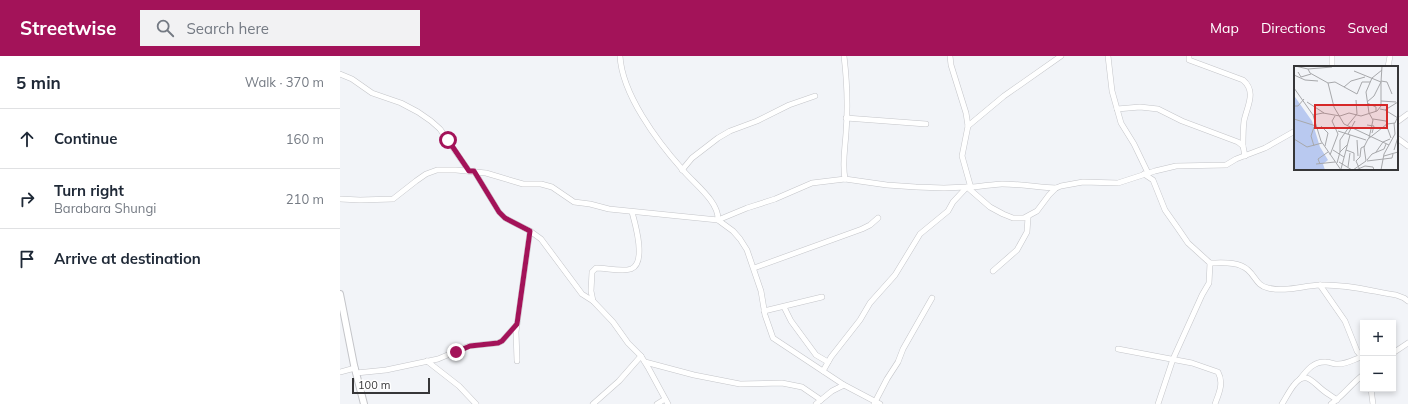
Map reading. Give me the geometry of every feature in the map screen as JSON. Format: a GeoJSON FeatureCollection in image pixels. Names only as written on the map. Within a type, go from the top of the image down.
{"type":"FeatureCollection","features":[{"type":"Feature","properties":{"kind":"street"},"geometry":{"type":"LineString","coordinates":[[620,56],[625,82],[654,134],[682,170],[710,200],[718,214],[718,220]]}},
{"type":"Feature","properties":{"kind":"street"},"geometry":{"type":"LineString","coordinates":[[844,56],[847,79],[846,132],[842,165],[845,179]]}},
{"type":"Feature","properties":{"kind":"street"},"geometry":{"type":"LineString","coordinates":[[950,56],[951,65],[966,113],[968,126],[962,156],[969,188],[990,207],[1003,214],[1019,219],[1028,217],[1037,212],[1056,188]]}},
{"type":"Feature","properties":{"kind":"street"},"geometry":{"type":"LineString","coordinates":[[968,126],[998,101],[1061,56]]}},
{"type":"Feature","properties":{"kind":"street"},"geometry":{"type":"LineString","coordinates":[[1108,56],[1112,91],[1121,123],[1153,180],[1165,210],[1188,243],[1210,263],[1227,263],[1244,267],[1252,274],[1259,284],[1268,288],[1282,290],[1320,285],[1343,286],[1401,296],[1408,301]]}},
{"type":"Feature","properties":{"kind":"street"},"geometry":{"type":"LineString","coordinates":[[1189,56],[1189,60],[1243,80],[1247,83],[1251,96],[1243,126],[1243,146],[1245,156]]}},
{"type":"Feature","properties":{"kind":"street"},"geometry":{"type":"LineString","coordinates":[[1388,66],[1390,56]]}},
{"type":"Feature","properties":{"kind":"street"},"geometry":{"type":"LineString","coordinates":[[340,74],[352,79],[372,93],[401,103],[418,112],[440,129],[472,171],[499,212],[505,218],[530,231],[541,239],[582,294],[593,301],[613,322],[628,343],[646,362],[667,401],[657,404]]}},
{"type":"Feature","properties":{"kind":"street"},"geometry":{"type":"LineString","coordinates":[[682,170],[692,158],[718,138],[730,131],[815,96]]}},
{"type":"Feature","properties":{"kind":"street"},"geometry":{"type":"LineString","coordinates":[[1117,109],[1140,107],[1158,109],[1182,122],[1233,140],[1243,146]]}},
{"type":"Feature","properties":{"kind":"street"},"geometry":{"type":"LineString","coordinates":[[1398,121],[1408,114]]}},
{"type":"Feature","properties":{"kind":"street"},"geometry":{"type":"LineString","coordinates":[[846,118],[926,124]]}},
{"type":"Feature","properties":{"kind":"street"},"geometry":{"type":"LineString","coordinates":[[340,199],[393,199],[416,180],[437,170],[472,171],[523,184],[542,184],[552,187],[574,202],[590,204],[613,210],[718,220],[747,208],[776,199],[812,183],[845,179],[887,185],[944,188],[969,188],[1002,184],[1056,188],[1084,182],[1118,184],[1148,173],[1176,166],[1226,165],[1265,148],[1294,132]]}},
{"type":"Feature","properties":{"kind":"street"},"geometry":{"type":"LineString","coordinates":[[1398,139],[1408,146]]}},
{"type":"Feature","properties":{"kind":"street"},"geometry":{"type":"LineString","coordinates":[[823,371],[849,333],[860,320],[870,303],[895,275],[920,234],[948,211],[953,202],[969,188]]}},
{"type":"Feature","properties":{"kind":"street"},"geometry":{"type":"LineString","coordinates":[[593,301],[591,276],[593,270],[600,268],[631,269],[638,260],[640,250],[632,212]]}},
{"type":"Feature","properties":{"kind":"street"},"geometry":{"type":"LineString","coordinates":[[992,271],[1017,250],[1027,232],[1028,217]]}},
{"type":"Feature","properties":{"kind":"street"},"geometry":{"type":"LineString","coordinates":[[754,268],[862,229],[870,225],[878,218]]}},
{"type":"Feature","properties":{"kind":"street"},"geometry":{"type":"LineString","coordinates":[[718,220],[733,231],[747,250],[761,291],[764,311],[773,338],[844,385],[876,403],[898,362],[903,349],[932,298]]}},
{"type":"Feature","properties":{"kind":"street"},"geometry":{"type":"LineString","coordinates":[[517,361],[516,332],[530,231]]}},
{"type":"Feature","properties":{"kind":"street"},"geometry":{"type":"LineString","coordinates":[[1158,404],[1173,359],[1202,295],[1210,283],[1210,263]]}},
{"type":"Feature","properties":{"kind":"street"},"geometry":{"type":"LineString","coordinates":[[1320,285],[1345,321],[1357,350],[1361,356]]}},
{"type":"Feature","properties":{"kind":"street"},"geometry":{"type":"LineString","coordinates":[[340,294],[364,404]]}},
{"type":"Feature","properties":{"kind":"street"},"geometry":{"type":"LineString","coordinates":[[764,311],[822,297]]}},
{"type":"Feature","properties":{"kind":"street"},"geometry":{"type":"LineString","coordinates":[[784,307],[816,355],[828,362]]}},
{"type":"Feature","properties":{"kind":"street"},"geometry":{"type":"LineString","coordinates":[[340,372],[386,370],[438,359],[470,346],[498,343],[502,341],[517,324]]}},
{"type":"Feature","properties":{"kind":"street"},"geometry":{"type":"LineString","coordinates":[[1396,351],[1407,344]]}},
{"type":"Feature","properties":{"kind":"street"},"geometry":{"type":"LineString","coordinates":[[1118,349],[1192,363],[1218,372],[1222,379],[1220,392],[1215,404]]}},
{"type":"Feature","properties":{"kind":"street"},"geometry":{"type":"LineString","coordinates":[[593,404],[619,381],[641,356]]}},
{"type":"Feature","properties":{"kind":"street"},"geometry":{"type":"LineString","coordinates":[[1282,404],[1294,385],[1308,369],[1319,363],[1344,363],[1360,358]]}},
{"type":"Feature","properties":{"kind":"street"},"geometry":{"type":"LineString","coordinates":[[427,361],[459,386],[476,404]]}},
{"type":"Feature","properties":{"kind":"street"},"geometry":{"type":"LineString","coordinates":[[646,362],[694,375],[733,383],[782,383],[802,387],[821,400]]}},
{"type":"Feature","properties":{"kind":"street"},"geometry":{"type":"LineString","coordinates":[[1300,379],[1306,377],[1312,379],[1323,390],[1337,400]]}},
{"type":"Feature","properties":{"kind":"street"},"geometry":{"type":"LineString","coordinates":[[1331,404],[1360,377]]}},
{"type":"Feature","properties":{"kind":"street"},"geometry":{"type":"LineString","coordinates":[[816,404],[832,391],[844,385]]}},
{"type":"Feature","properties":{"kind":"street"},"geometry":{"type":"LineString","coordinates":[[1371,392],[1373,404]]}},
{"type":"Feature","properties":{"kind":"route"},"geometry":{"type":"LineString","coordinates":[[448,140],[469,171],[474,171],[499,212],[505,218],[530,231],[517,324],[506,337],[498,343],[477,344],[456,352]]}}]}
